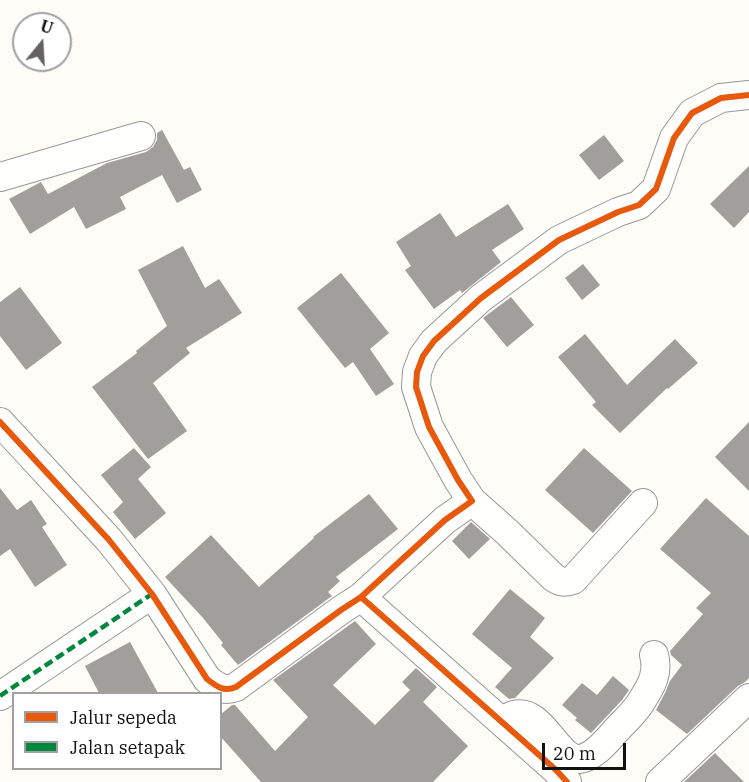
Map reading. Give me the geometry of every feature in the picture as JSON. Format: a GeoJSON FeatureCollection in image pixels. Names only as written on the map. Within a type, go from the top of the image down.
{"type":"FeatureCollection","features":[{"type":"Feature","properties":{"kind":"street"},"geometry":{"type":"LineString","coordinates":[[643,503],[573,580],[561,582],[472,501],[429,427],[416,387],[417,372],[423,357],[434,341],[481,298],[560,240],[618,212],[639,205],[656,189],[674,138],[692,113],[721,98],[749,95]]}},
{"type":"Feature","properties":{"kind":"street"},"geometry":{"type":"LineString","coordinates":[[0,177],[141,136]]}},
{"type":"Feature","properties":{"kind":"street"},"geometry":{"type":"LineString","coordinates":[[0,422],[109,540],[152,594],[207,679],[225,690],[236,687],[361,597],[445,520],[472,501]]}},
{"type":"Feature","properties":{"kind":"street"},"geometry":{"type":"LineString","coordinates":[[0,696],[152,594]]}},
{"type":"Feature","properties":{"kind":"street"},"geometry":{"type":"LineString","coordinates":[[361,597],[567,782]]}},
{"type":"Feature","properties":{"kind":"street"},"geometry":{"type":"LineString","coordinates":[[502,722],[512,715],[522,714],[546,731],[571,757],[579,759],[588,756],[604,744],[639,704],[654,678],[657,666],[654,655]]}},
{"type":"Feature","properties":{"kind":"street"},"geometry":{"type":"LineString","coordinates":[[660,782],[749,698]]}},
{"type":"Feature","properties":{"kind":"building"},"geometry":{"type":"Polygon","coordinates":[[[162,130],[184,170],[190,167],[202,190],[177,203],[162,175],[120,197],[126,209],[86,229],[74,207],[30,234],[9,199],[41,182],[48,194],[107,163],[146,152],[153,147],[157,140],[157,133],[162,130]]]}},
{"type":"Feature","properties":{"kind":"building"},"geometry":{"type":"Polygon","coordinates":[[[604,135],[624,161],[599,180],[579,155],[604,135]]]}},
{"type":"Feature","properties":{"kind":"building"},"geometry":{"type":"Polygon","coordinates":[[[749,166],[749,212],[734,228],[710,204],[749,166]]]}},
{"type":"Feature","properties":{"kind":"building"},"geometry":{"type":"Polygon","coordinates":[[[508,204],[524,229],[492,250],[501,262],[462,293],[460,290],[434,309],[405,270],[411,266],[396,242],[440,213],[456,237],[508,204]]]}},
{"type":"Feature","properties":{"kind":"building"},"geometry":{"type":"Polygon","coordinates":[[[183,246],[205,288],[219,279],[242,313],[186,348],[190,353],[153,383],[187,431],[148,459],[92,387],[137,353],[136,351],[167,326],[138,270],[183,246]]]}},
{"type":"Feature","properties":{"kind":"building"},"geometry":{"type":"Polygon","coordinates":[[[583,264],[600,285],[582,300],[565,278],[583,264]]]}},
{"type":"Feature","properties":{"kind":"building"},"geometry":{"type":"Polygon","coordinates":[[[341,273],[389,333],[370,349],[394,384],[376,396],[353,362],[345,368],[297,308],[341,273]]]}},
{"type":"Feature","properties":{"kind":"building"},"geometry":{"type":"Polygon","coordinates":[[[20,287],[62,343],[26,370],[0,336],[0,302],[20,287]]]}},
{"type":"Feature","properties":{"kind":"building"},"geometry":{"type":"Polygon","coordinates":[[[511,297],[534,325],[507,347],[483,318],[511,297]]]}},
{"type":"Feature","properties":{"kind":"building"},"geometry":{"type":"Polygon","coordinates":[[[585,334],[627,385],[675,339],[698,363],[667,388],[620,433],[592,405],[596,402],[558,357],[585,334]]]}},
{"type":"Feature","properties":{"kind":"building"},"geometry":{"type":"Polygon","coordinates":[[[749,422],[749,491],[715,457],[749,422]]]}},
{"type":"Feature","properties":{"kind":"building"},"geometry":{"type":"Polygon","coordinates":[[[134,448],[151,467],[138,479],[166,513],[135,539],[113,512],[123,502],[101,475],[134,448]]]}},
{"type":"Feature","properties":{"kind":"building"},"geometry":{"type":"Polygon","coordinates":[[[584,448],[632,491],[593,533],[545,490],[584,448]]]}},
{"type":"Feature","properties":{"kind":"building"},"geometry":{"type":"Polygon","coordinates":[[[0,488],[17,510],[31,500],[47,524],[42,527],[67,565],[35,587],[10,549],[0,556],[0,488]]]}},
{"type":"Feature","properties":{"kind":"building"},"geometry":{"type":"Polygon","coordinates":[[[369,494],[398,529],[336,577],[340,581],[328,592],[332,596],[238,665],[203,618],[165,577],[211,535],[259,587],[313,537],[369,494]]]}},
{"type":"Feature","properties":{"kind":"building"},"geometry":{"type":"Polygon","coordinates":[[[706,498],[749,536],[749,678],[687,734],[656,710],[670,681],[682,665],[671,655],[670,651],[703,614],[696,608],[711,593],[660,549],[706,498]]]}},
{"type":"Feature","properties":{"kind":"building"},"geometry":{"type":"Polygon","coordinates":[[[471,522],[490,539],[469,559],[452,541],[471,522]]]}},
{"type":"Feature","properties":{"kind":"building"},"geometry":{"type":"Polygon","coordinates":[[[510,589],[545,618],[530,637],[554,658],[515,698],[509,699],[495,687],[512,668],[472,634],[510,589]]]}},
{"type":"Feature","properties":{"kind":"building"},"geometry":{"type":"Polygon","coordinates":[[[355,621],[376,644],[333,685],[375,725],[410,690],[402,682],[416,668],[437,687],[423,702],[468,746],[433,782],[261,782],[222,738],[222,713],[235,705],[275,751],[308,717],[273,680],[355,621]]]}},
{"type":"Feature","properties":{"kind":"building"},"geometry":{"type":"Polygon","coordinates":[[[130,642],[157,692],[98,692],[85,666],[130,642]]]}},
{"type":"Feature","properties":{"kind":"building"},"geometry":{"type":"Polygon","coordinates":[[[613,676],[629,690],[591,733],[562,705],[582,683],[597,695],[613,676]]]}},
{"type":"Feature","properties":{"kind":"building"},"geometry":{"type":"Polygon","coordinates":[[[715,753],[744,782],[684,782],[715,753]]]}},
{"type":"Feature","properties":{"kind":"marked path"},"geometry":{"type":"LineString","coordinates":[[0,696],[152,594]]}},
{"type":"Feature","properties":{"kind":"cycle path"},"geometry":{"type":"LineString","coordinates":[[361,597],[445,520],[472,501],[429,427],[416,387],[417,372],[423,356],[434,341],[481,298],[559,240],[618,212],[639,205],[656,189],[674,138],[692,113],[721,98],[749,95]]}},
{"type":"Feature","properties":{"kind":"cycle path"},"geometry":{"type":"LineString","coordinates":[[0,422],[109,540],[152,594],[207,679],[214,684],[224,689],[236,687],[361,597],[567,782]]}}]}
